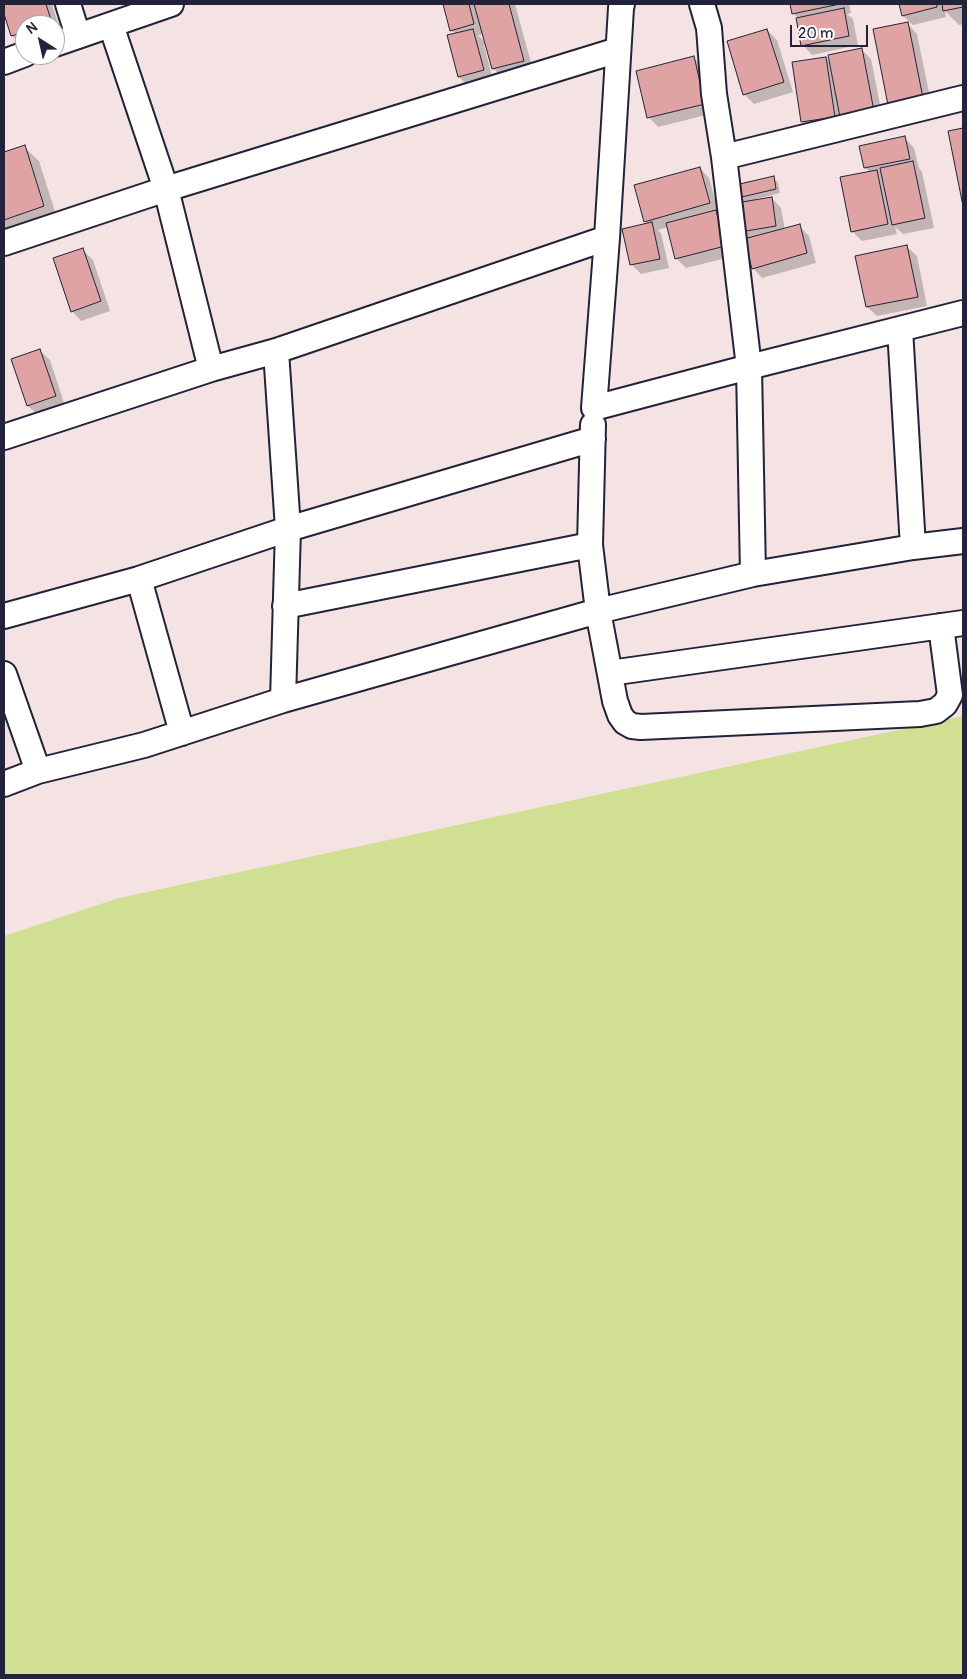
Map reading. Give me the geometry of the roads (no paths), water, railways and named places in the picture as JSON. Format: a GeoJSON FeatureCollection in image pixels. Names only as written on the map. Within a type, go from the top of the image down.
{"type":"FeatureCollection","features":[{"type":"Feature","properties":{"kind":"street"},"geometry":{"type":"LineString","coordinates":[[68,4],[78,36]]}},
{"type":"Feature","properties":{"kind":"street"},"geometry":{"type":"LineString","coordinates":[[65,41],[171,4]]}},
{"type":"Feature","properties":{"kind":"street"},"geometry":{"type":"LineString","coordinates":[[610,673],[952,624],[950,695],[945,704],[936,711],[920,714],[651,727],[632,726],[625,722],[620,715],[615,701],[598,611],[590,545],[594,408],[622,4]]}},
{"type":"Feature","properties":{"kind":"street"},"geometry":{"type":"LineString","coordinates":[[702,4],[709,28],[714,94],[724,156],[749,367],[753,574]]}},
{"type":"Feature","properties":{"kind":"street"},"geometry":{"type":"LineString","coordinates":[[111,24],[166,190],[211,369]]}},
{"type":"Feature","properties":{"kind":"street"},"geometry":{"type":"LineString","coordinates":[[4,243],[166,190],[618,50]]}},
{"type":"Feature","properties":{"kind":"street"},"geometry":{"type":"LineString","coordinates":[[724,156],[963,98]]}},
{"type":"Feature","properties":{"kind":"street"},"geometry":{"type":"LineString","coordinates":[[4,438],[211,369],[276,351],[607,238]]}},
{"type":"Feature","properties":{"kind":"street"},"geometry":{"type":"LineString","coordinates":[[594,408],[963,313]]}},
{"type":"Feature","properties":{"kind":"street"},"geometry":{"type":"LineString","coordinates":[[900,329],[913,547]]}},
{"type":"Feature","properties":{"kind":"street"},"geometry":{"type":"LineString","coordinates":[[276,351],[288,529],[283,700]]}},
{"type":"Feature","properties":{"kind":"street"},"geometry":{"type":"LineString","coordinates":[[4,616],[139,579],[288,529],[593,439]]}},
{"type":"Feature","properties":{"kind":"street"},"geometry":{"type":"LineString","coordinates":[[4,784],[38,771],[144,745],[283,700],[598,611],[753,574],[913,547],[963,541]]}},
{"type":"Feature","properties":{"kind":"street"},"geometry":{"type":"LineString","coordinates":[[285,606],[590,545]]}},
{"type":"Feature","properties":{"kind":"street"},"geometry":{"type":"LineString","coordinates":[[139,579],[182,733]]}},
{"type":"Feature","properties":{"kind":"street"},"geometry":{"type":"LineString","coordinates":[[4,674],[38,771]]}}]}
